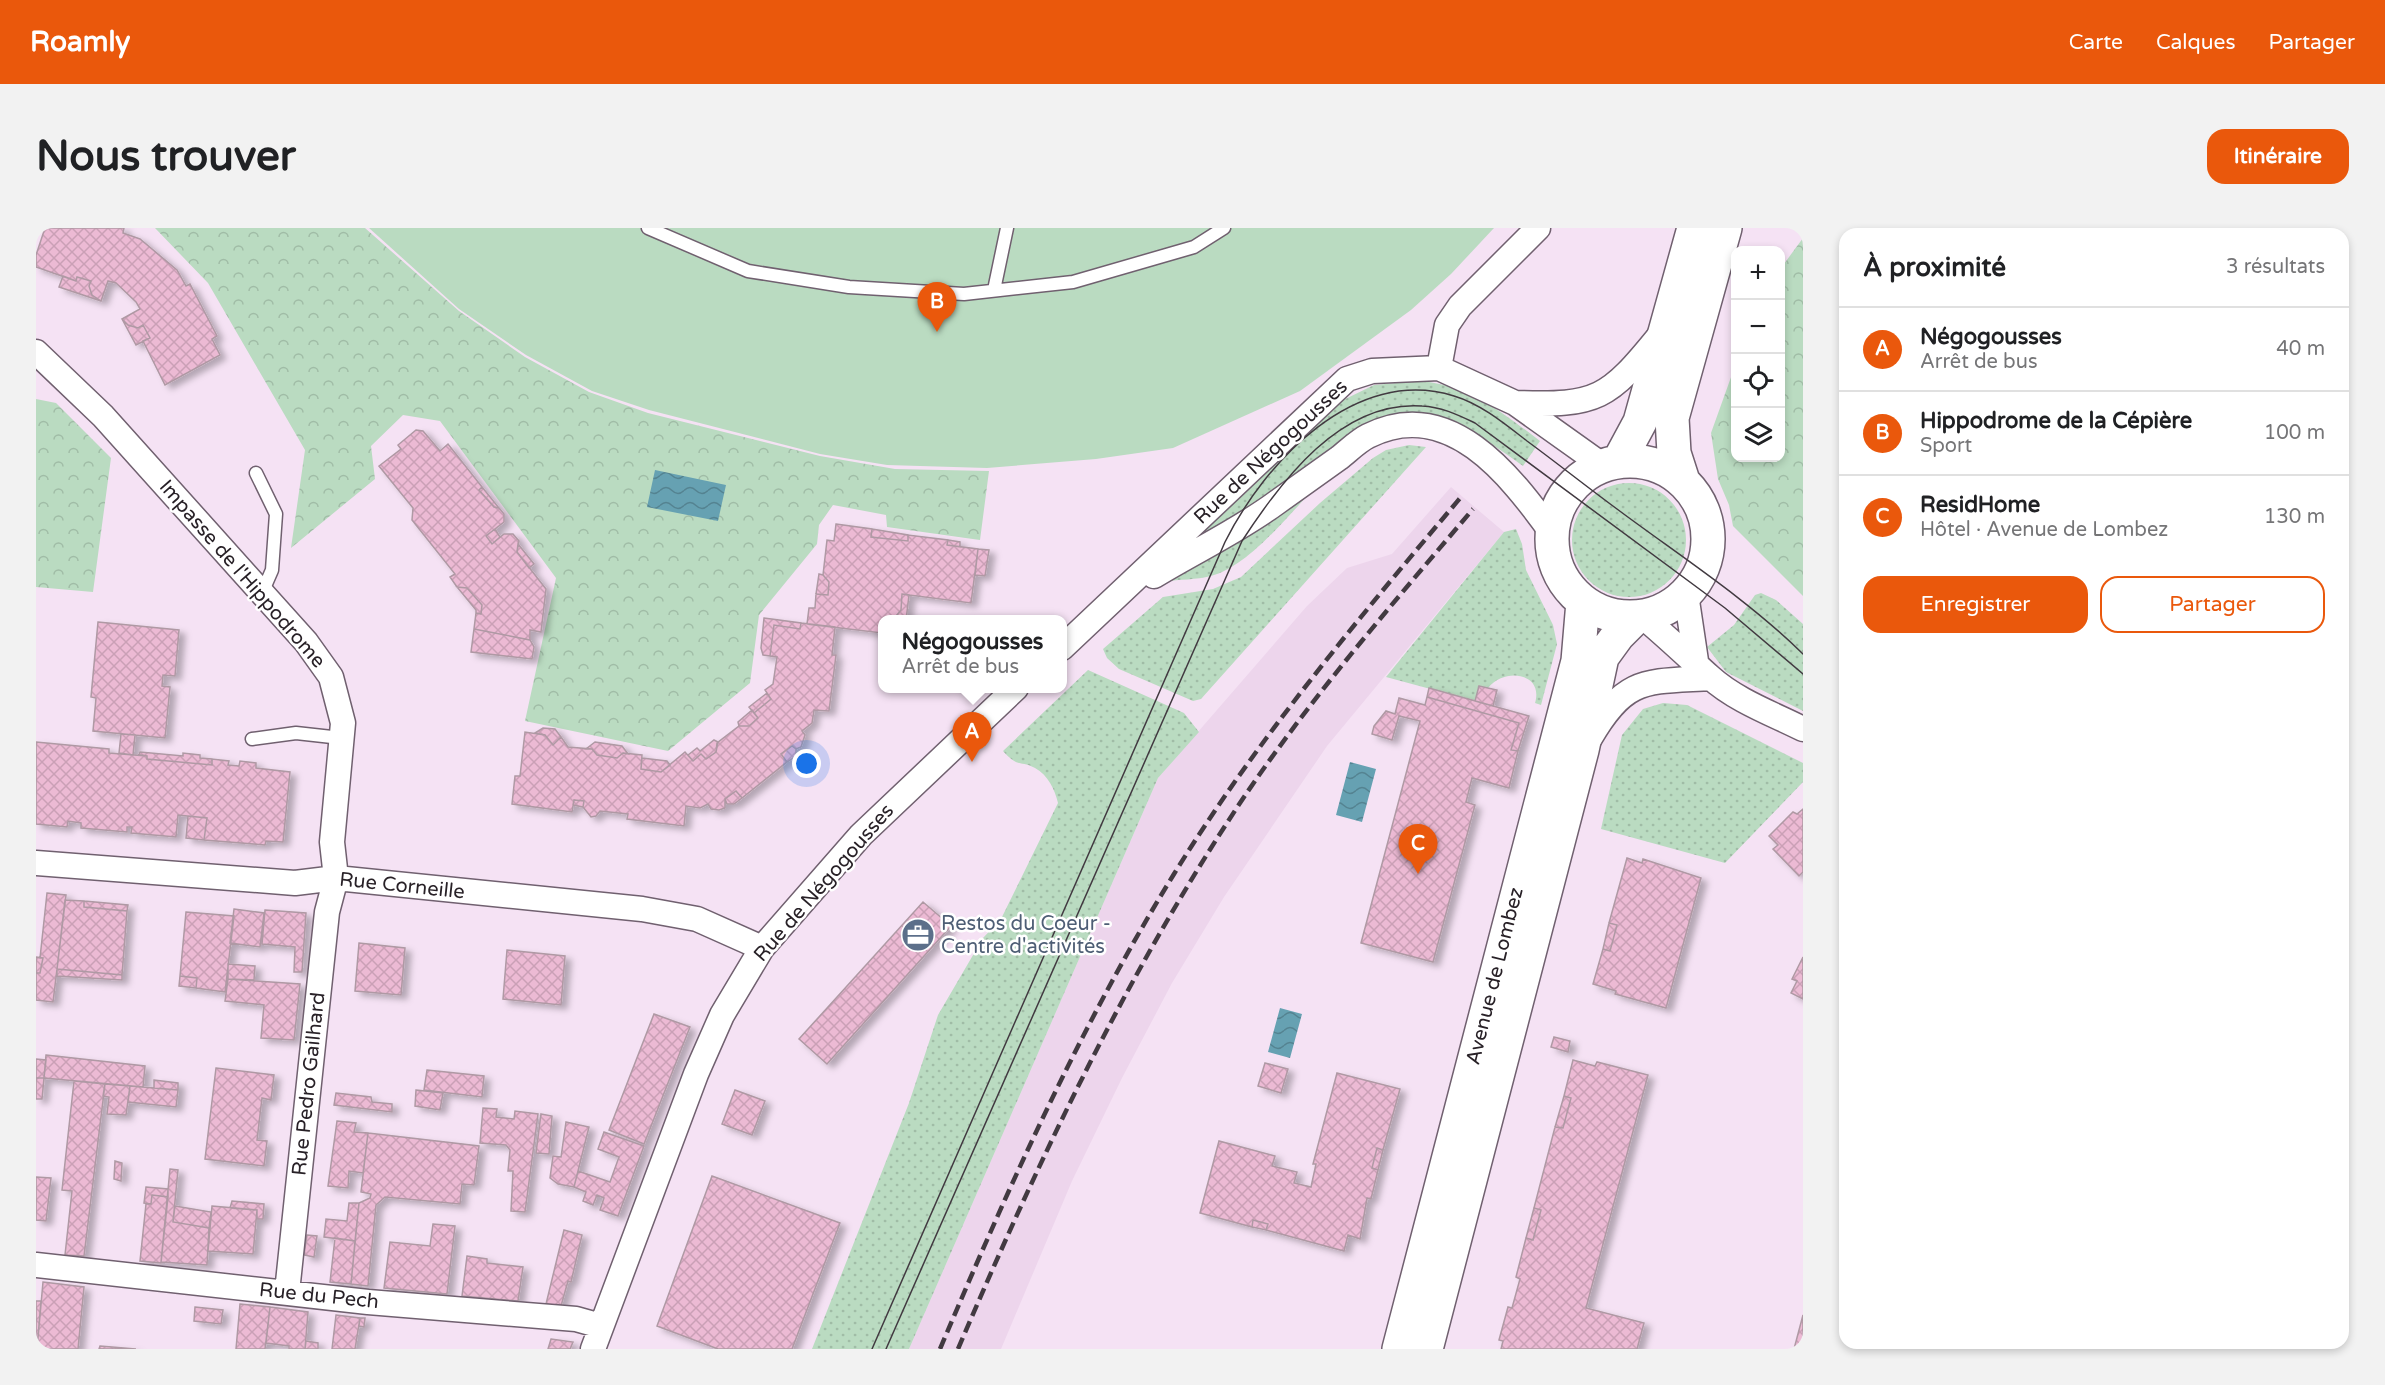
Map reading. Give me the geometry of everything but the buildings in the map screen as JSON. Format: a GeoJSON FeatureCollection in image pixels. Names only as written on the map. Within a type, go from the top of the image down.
{"type":"FeatureCollection","features":[{"type":"Feature","properties":{"kind":"main road"},"geometry":{"type":"LineString","coordinates":[[1610,463],[1640,422],[1669,325],[1694,228]]}},
{"type":"Feature","properties":{"kind":"main road"},"geometry":{"type":"LineString","coordinates":[[1683,481],[1658,465],[1646,461],[1610,463],[1578,480],[1567,492],[1557,511],[1552,533],[1555,564],[1571,591],[1583,602],[1608,614],[1639,617],[1665,608],[1686,594],[1701,572],[1708,550],[1708,527],[1701,505],[1683,481],[1674,453],[1672,418],[1725,228]]}},
{"type":"Feature","properties":{"kind":"main road","name":"Avenue de Lombez"},"geometry":{"type":"LineString","coordinates":[[1399,1349],[1578,661],[1583,602]]}},
{"type":"Feature","properties":{"kind":"main road","name":"Avenue de Lombez"},"geometry":{"type":"LineString","coordinates":[[1426,1349],[1582,750],[1602,657],[1639,617]]}},
{"type":"Feature","properties":{"kind":"street"},"geometry":{"type":"LineString","coordinates":[[1439,368],[1447,325],[1460,306],[1538,228]]}},
{"type":"Feature","properties":{"kind":"street","name":"Rue de Négogousses"},"geometry":{"type":"LineString","coordinates":[[1515,403],[1574,404],[1600,396],[1634,367],[1669,325]]}},
{"type":"Feature","properties":{"kind":"street","name":"Impasse de l'Hippodrome"},"geometry":{"type":"LineString","coordinates":[[36,352],[104,416],[306,642],[331,677],[342,723],[332,842],[336,878]]}},
{"type":"Feature","properties":{"kind":"street","name":"Rue de Négogousses"},"geometry":{"type":"LineString","coordinates":[[1067,644],[1119,597],[1347,379],[1372,371],[1439,368],[1515,403],[1610,463]]}},
{"type":"Feature","properties":{"kind":"street","name":"Rue de Négogousses"},"geometry":{"type":"LineString","coordinates":[[1119,597],[1258,516],[1368,436],[1409,425],[1434,427],[1453,434],[1474,447],[1517,488],[1552,533]]}},
{"type":"Feature","properties":{"kind":"street"},"geometry":{"type":"LineString","coordinates":[[1686,594],[1703,670]]}},
{"type":"Feature","properties":{"kind":"street"},"geometry":{"type":"LineString","coordinates":[[1639,617],[1733,693],[1803,729]]}},
{"type":"Feature","properties":{"kind":"street"},"geometry":{"type":"LineString","coordinates":[[1582,750],[1609,708],[1623,695],[1656,680],[1703,670]]}},
{"type":"Feature","properties":{"kind":"street","name":"Rue de Négogousses"},"geometry":{"type":"LineString","coordinates":[[593,1349],[696,1074],[723,1015],[762,948],[861,835],[1011,693]]}},
{"type":"Feature","properties":{"kind":"street","name":"Rue Corneille"},"geometry":{"type":"LineString","coordinates":[[36,863],[295,883],[336,878],[642,909],[697,919],[762,948]]}},
{"type":"Feature","properties":{"kind":"street","name":"Rue Pedro Gailhard"},"geometry":{"type":"LineString","coordinates":[[287,1292],[327,912],[336,878]]}},
{"type":"Feature","properties":{"kind":"street","name":"Rue du Pech"},"geometry":{"type":"LineString","coordinates":[[36,1265],[368,1302],[576,1319],[601,1326]]}},
{"type":"Feature","properties":{"kind":"lane"},"geometry":{"type":"LineString","coordinates":[[648,228],[748,271],[849,287],[964,294],[1073,282],[1194,248],[1224,228]]}},
{"type":"Feature","properties":{"kind":"lane"},"geometry":{"type":"LineString","coordinates":[[994,290],[1007,228]]}},
{"type":"Feature","properties":{"kind":"lane"},"geometry":{"type":"LineString","coordinates":[[256,473],[276,514],[272,570],[262,593]]}},
{"type":"Feature","properties":{"kind":"lane"},"geometry":{"type":"LineString","coordinates":[[252,739],[296,733],[341,738]]}},
{"type":"Feature","properties":{"kind":"shaded area"},"geometry":{"type":"Polygon","coordinates":[[[1451,487],[1504,532],[1327,746],[1224,897],[1172,983],[1122,1078],[1072,1181],[1001,1349],[909,1349],[1158,778],[1307,606],[1347,568],[1392,554],[1451,487]]]}},
{"type":"Feature","properties":{"kind":"green space"},"geometry":{"type":"Polygon","coordinates":[[[155,228],[365,228],[459,311],[525,357],[589,392],[648,413],[820,456],[895,469],[989,471],[980,540],[887,527],[886,515],[833,505],[819,525],[817,544],[759,615],[750,683],[668,751],[525,721],[556,578],[440,421],[403,415],[371,446],[375,479],[291,548],[305,450],[208,283],[155,228]]]}},
{"type":"Feature","properties":{"kind":"green space"},"geometry":{"type":"Polygon","coordinates":[[[369,228],[1494,228],[1451,274],[1411,310],[1300,391],[1173,448],[1096,459],[987,468],[887,465],[820,454],[649,410],[592,391],[526,355],[459,309],[369,228]]]}},
{"type":"Feature","properties":{"kind":"green space"},"geometry":{"type":"Polygon","coordinates":[[[1803,238],[1803,596],[1733,526],[1729,505],[1718,479],[1711,433],[1731,377],[1731,462],[1785,462],[1785,263],[1803,238]]]}},
{"type":"Feature","properties":{"kind":"green space"},"geometry":{"type":"Polygon","coordinates":[[[1420,381],[1470,394],[1499,411],[1540,441],[1523,466],[1463,427],[1443,420],[1423,416],[1401,416],[1378,421],[1346,436],[1286,486],[1173,556],[1335,404],[1374,385],[1420,381]]]}},
{"type":"Feature","properties":{"kind":"green space"},"geometry":{"type":"Polygon","coordinates":[[[36,399],[56,403],[111,458],[93,592],[36,587],[36,399]]]}},
{"type":"Feature","properties":{"kind":"green space"},"geometry":{"type":"Polygon","coordinates":[[[1409,445],[1426,447],[1201,699],[1193,701],[1119,669],[1107,658],[1103,649],[1163,597],[1213,589],[1241,577],[1320,503],[1373,458],[1386,450],[1409,445]]]}},
{"type":"Feature","properties":{"kind":"green space"},"geometry":{"type":"Polygon","coordinates":[[[1629,483],[1651,488],[1669,500],[1681,518],[1686,540],[1681,562],[1669,580],[1651,592],[1629,597],[1607,592],[1589,580],[1577,562],[1572,540],[1577,518],[1589,500],[1607,488],[1629,483]]]}},
{"type":"Feature","properties":{"kind":"green space"},"geometry":{"type":"Polygon","coordinates":[[[1311,492],[1252,553],[1225,571],[1200,578],[1164,582],[1311,492]]]}},
{"type":"Feature","properties":{"kind":"green space"},"geometry":{"type":"Polygon","coordinates":[[[1516,529],[1522,544],[1526,570],[1553,625],[1557,644],[1541,705],[1535,703],[1534,685],[1521,676],[1504,677],[1495,681],[1488,688],[1479,686],[1475,701],[1386,677],[1504,532],[1516,529]]]}},
{"type":"Feature","properties":{"kind":"green space"},"geometry":{"type":"Polygon","coordinates":[[[1761,593],[1776,600],[1803,624],[1803,711],[1726,672],[1707,647],[1734,625],[1755,595],[1761,593]]]}},
{"type":"Feature","properties":{"kind":"green space"},"geometry":{"type":"Polygon","coordinates":[[[1088,670],[1184,713],[1199,732],[1158,778],[909,1349],[812,1349],[909,1103],[938,1015],[983,938],[1001,919],[1058,803],[1053,788],[1040,771],[1013,760],[1003,751],[1064,693],[1067,693],[1067,690],[1088,670]]]}},
{"type":"Feature","properties":{"kind":"green space"},"geometry":{"type":"Polygon","coordinates":[[[1663,703],[1687,705],[1803,763],[1803,782],[1725,863],[1601,829],[1622,735],[1643,709],[1663,703]]]}},
{"type":"Feature","properties":{"kind":"water"},"geometry":{"type":"Polygon","coordinates":[[[655,470],[726,485],[718,521],[647,507],[655,470]]]}},
{"type":"Feature","properties":{"kind":"water"},"geometry":{"type":"Polygon","coordinates":[[[1350,762],[1376,769],[1362,822],[1336,815],[1350,762]]]}},
{"type":"Feature","properties":{"kind":"water"},"geometry":{"type":"Polygon","coordinates":[[[1280,1008],[1302,1014],[1290,1058],[1268,1052],[1280,1008]]]}},
{"type":"Feature","properties":{"kind":"tram line"},"geometry":{"type":"LineString","coordinates":[[872,1349],[1225,542],[1242,511],[1264,481],[1289,452],[1317,427],[1349,407],[1382,394],[1417,390],[1454,396],[1474,404],[1501,421],[1606,501],[1713,578],[1803,654]]}},
{"type":"Feature","properties":{"kind":"tram line"},"geometry":{"type":"LineString","coordinates":[[886,1349],[1242,541],[1295,470],[1340,430],[1365,416],[1393,408],[1422,406],[1456,414],[1475,423],[1725,608],[1803,674]]}},
{"type":"Feature","properties":{"kind":"railway"},"geometry":{"type":"LineString","coordinates":[[940,1349],[1020,1167],[1077,1048],[1140,931],[1174,874],[1274,727],[1347,634],[1461,497]]}},
{"type":"Feature","properties":{"kind":"railway"},"geometry":{"type":"LineString","coordinates":[[958,1349],[1021,1206],[1088,1066],[1124,997],[1202,863],[1244,797],[1298,722],[1473,509]]}},
{"type":"Feature","properties":{"kind":"place","name":"Hippodrome de la Cépière"},"geometry":{"type":"Point","coordinates":[937,332]}},
{"type":"Feature","properties":{"kind":"place","name":"Négogousses"},"geometry":{"type":"Point","coordinates":[972,762]}},
{"type":"Feature","properties":{"kind":"place","name":"ResidHome"},"geometry":{"type":"Point","coordinates":[1418,874]}},
{"type":"Feature","properties":{"kind":"place","name":"Restos du Coeur - Centre d'activités"},"geometry":{"type":"Point","coordinates":[918,935]}}]}
